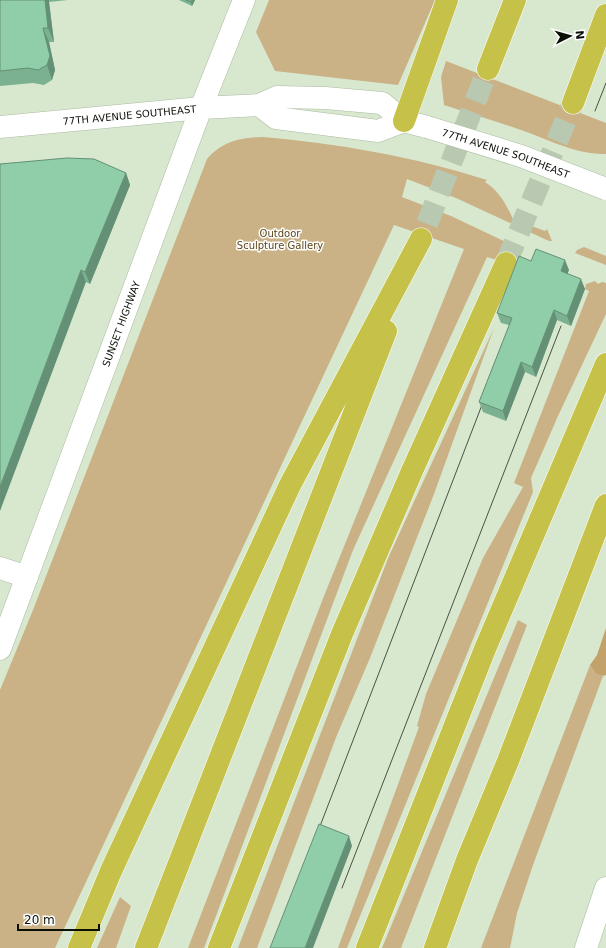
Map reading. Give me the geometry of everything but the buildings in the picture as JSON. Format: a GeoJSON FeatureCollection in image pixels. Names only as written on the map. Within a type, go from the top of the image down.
{"type":"FeatureCollection","features":[{"type":"Feature","properties":{"kind":"highway"},"geometry":{"type":"LineString","coordinates":[[404,121],[447,0]]}},
{"type":"Feature","properties":{"kind":"highway"},"geometry":{"type":"LineString","coordinates":[[488,69],[515,0]]}},
{"type":"Feature","properties":{"kind":"highway"},"geometry":{"type":"LineString","coordinates":[[573,103],[606,15]]}},
{"type":"Feature","properties":{"kind":"highway"},"geometry":{"type":"LineString","coordinates":[[79,948],[127,835],[290,485],[424,232],[146,948]]}},
{"type":"Feature","properties":{"kind":"highway"},"geometry":{"type":"LineString","coordinates":[[219,948],[342,634],[412,471],[506,263]]}},
{"type":"Feature","properties":{"kind":"highway"},"geometry":{"type":"LineString","coordinates":[[367,948],[482,656],[606,364]]}},
{"type":"Feature","properties":{"kind":"highway"},"geometry":{"type":"LineString","coordinates":[[435,948],[467,860],[508,761],[606,505]]}},
{"type":"Feature","properties":{"kind":"street","name":"SUNSET HIGHWAY"},"geometry":{"type":"LineString","coordinates":[[0,649],[46,529],[201,108],[244,0]]}},
{"type":"Feature","properties":{"kind":"street","name":"77TH AVENUE SOUTHEAST"},"geometry":{"type":"LineString","coordinates":[[0,126],[201,108],[259,106],[276,118],[378,132],[404,121],[521,156],[606,189]]}},
{"type":"Feature","properties":{"kind":"street"},"geometry":{"type":"LineString","coordinates":[[0,568],[27,577]]}},
{"type":"Feature","properties":{"kind":"street"},"geometry":{"type":"LineString","coordinates":[[586,948],[606,888]]}},
{"type":"Feature","properties":{"kind":"green space"},"geometry":{"type":"Polygon","coordinates":[[[269,0],[435,0],[398,85],[275,71],[256,32],[269,0]]]}},
{"type":"Feature","properties":{"kind":"green space"},"geometry":{"type":"Polygon","coordinates":[[[446,61],[606,123],[606,154],[584,152],[562,146],[521,130],[444,105],[441,77],[446,61]]]}},
{"type":"Feature","properties":{"kind":"green space","name":"Outdoor Sculpture Gallery"},"geometry":{"type":"Polygon","coordinates":[[[262,137],[320,143],[376,152],[431,164],[487,180],[485,182],[502,198],[513,219],[545,231],[547,229],[552,241],[549,241],[456,198],[407,179],[402,197],[451,216],[510,244],[521,262],[506,263],[487,257],[353,550],[204,948],[188,948],[324,596],[464,249],[394,225],[55,948],[0,948],[0,690],[33,610],[207,159],[226,144],[246,138],[262,137]]]}},
{"type":"Feature","properties":{"kind":"green space"},"geometry":{"type":"Polygon","coordinates":[[[584,247],[606,256],[606,265],[575,253],[577,250],[584,247]]]}},
{"type":"Feature","properties":{"kind":"green space"},"geometry":{"type":"Polygon","coordinates":[[[595,281],[598,284],[602,282],[606,283],[606,314],[558,416],[531,478],[533,492],[347,948],[338,948],[419,727],[417,726],[426,694],[483,558],[523,487],[514,483],[589,291],[585,289],[586,284],[595,281]]]}},
{"type":"Feature","properties":{"kind":"green space"},"geometry":{"type":"Polygon","coordinates":[[[494,328],[434,494],[370,658],[337,735],[257,948],[238,948],[389,556],[494,328]]]}},
{"type":"Feature","properties":{"kind":"green space"},"geometry":{"type":"Polygon","coordinates":[[[518,620],[527,625],[401,948],[382,948],[518,620]]]}},
{"type":"Feature","properties":{"kind":"green space"},"geometry":{"type":"Polygon","coordinates":[[[590,665],[596,674],[603,676],[533,865],[517,913],[510,948],[481,948],[590,665]]]}},
{"type":"Feature","properties":{"kind":"green space"},"geometry":{"type":"Polygon","coordinates":[[[120,897],[131,906],[116,948],[97,948],[120,897]]]}},
{"type":"Feature","properties":{"kind":"shaded area"},"geometry":{"type":"Polygon","coordinates":[[[606,628],[606,675],[603,676],[596,674],[590,665],[597,655],[606,628]]]}},
{"type":"Feature","properties":{"kind":"tunnel"},"geometry":{"type":"LineString","coordinates":[[427,224],[488,69]]}},
{"type":"Feature","properties":{"kind":"tunnel"},"geometry":{"type":"LineString","coordinates":[[506,263],[573,103]]}},
{"type":"Feature","properties":{"kind":"tram line"},"geometry":{"type":"LineString","coordinates":[[595,111],[606,83]]}},
{"type":"Feature","properties":{"kind":"tram line"},"geometry":{"type":"LineString","coordinates":[[342,888],[561,326]]}},
{"type":"Feature","properties":{"kind":"tram line"},"geometry":{"type":"LineString","coordinates":[[317,834],[485,397]]}}]}
